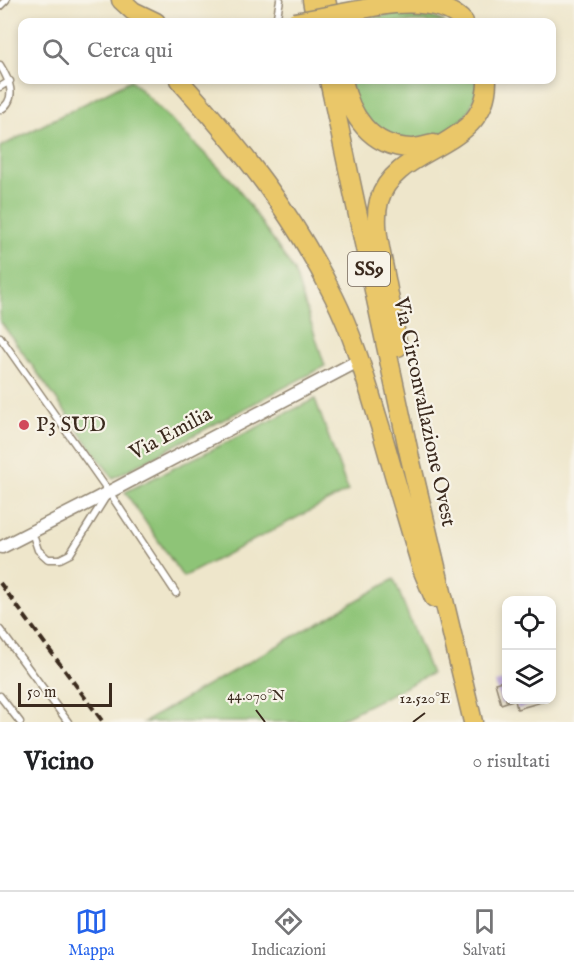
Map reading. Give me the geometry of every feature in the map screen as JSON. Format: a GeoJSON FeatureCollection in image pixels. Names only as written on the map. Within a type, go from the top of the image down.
{"type":"FeatureCollection","features":[{"type":"Feature","properties":{"kind":"main road"},"geometry":{"type":"LineString","coordinates":[[112,0],[126,18]]}},
{"type":"Feature","properties":{"kind":"main road"},"geometry":{"type":"LineString","coordinates":[[121,0],[133,11],[148,18]]}},
{"type":"Feature","properties":{"kind":"main road"},"geometry":{"type":"LineString","coordinates":[[312,0],[315,18]]}},
{"type":"Feature","properties":{"kind":"main road"},"geometry":{"type":"LineString","coordinates":[[326,0],[330,18]]}},
{"type":"Feature","properties":{"kind":"main road"},"geometry":{"type":"LineString","coordinates":[[316,18],[407,2],[437,6],[460,18]]}},
{"type":"Feature","properties":{"kind":"main road"},"geometry":{"type":"LineString","coordinates":[[183,84],[238,147],[270,189],[303,238],[335,298],[360,360],[422,569],[455,649]]}},
{"type":"Feature","properties":{"kind":"main road","name":"Via Circonvallazione Ovest"},"geometry":{"type":"LineString","coordinates":[[330,84],[410,458],[455,649]]}},
{"type":"Feature","properties":{"kind":"main road"},"geometry":{"type":"LineString","coordinates":[[344,84],[346,97],[354,115],[367,129],[387,143],[411,148],[445,143]]}},
{"type":"Feature","properties":{"kind":"main road"},"geometry":{"type":"LineString","coordinates":[[410,458],[408,402],[378,231],[379,202],[389,180],[408,163],[430,153],[459,135],[471,123],[482,105],[486,84]]}},
{"type":"Feature","properties":{"kind":"main road","name":"SS9"},"geometry":{"type":"LineString","coordinates":[[455,649],[473,722]]}},
{"type":"Feature","properties":{"kind":"street","name":"Via Emilia"},"geometry":{"type":"LineString","coordinates":[[2,547],[360,360]]}},
{"type":"Feature","properties":{"kind":"lane"},"geometry":{"type":"LineString","coordinates":[[0,6],[6,0]]}},
{"type":"Feature","properties":{"kind":"lane"},"geometry":{"type":"LineString","coordinates":[[277,16],[280,0]]}},
{"type":"Feature","properties":{"kind":"lane"},"geometry":{"type":"LineString","coordinates":[[0,110],[5,107],[11,92],[10,81],[1,67]]}},
{"type":"Feature","properties":{"kind":"lane"},"geometry":{"type":"LineString","coordinates":[[0,87],[10,81]]}},
{"type":"Feature","properties":{"kind":"lane"},"geometry":{"type":"LineString","coordinates":[[0,337],[109,492],[176,593]]}},
{"type":"Feature","properties":{"kind":"lane"},"geometry":{"type":"LineString","coordinates":[[32,531],[38,550],[48,558],[60,559],[70,554],[109,492]]}},
{"type":"Feature","properties":{"kind":"lane"},"geometry":{"type":"LineString","coordinates":[[0,630],[69,722]]}},
{"type":"Feature","properties":{"kind":"lane"},"geometry":{"type":"LineString","coordinates":[[0,696],[20,722]]}},
{"type":"Feature","properties":{"kind":"green space"},"geometry":{"type":"Polygon","coordinates":[[[404,12],[434,18],[372,18],[404,12]]]}},
{"type":"Feature","properties":{"kind":"green space"},"geometry":{"type":"Polygon","coordinates":[[[123,84],[135,84],[235,184],[294,271],[325,366],[113,478],[0,321],[0,147],[123,84]]]}},
{"type":"Feature","properties":{"kind":"green space"},"geometry":{"type":"Polygon","coordinates":[[[351,84],[478,84],[473,102],[464,118],[452,129],[422,140],[406,139],[375,126],[354,102],[351,84]]]}},
{"type":"Feature","properties":{"kind":"green space"},"geometry":{"type":"Polygon","coordinates":[[[315,399],[348,491],[183,577],[125,492],[315,399]]]}},
{"type":"Feature","properties":{"kind":"green space"},"geometry":{"type":"Polygon","coordinates":[[[394,579],[431,674],[335,722],[144,722],[394,579]]]}},
{"type":"Feature","properties":{"kind":"building"},"geometry":{"type":"Polygon","coordinates":[[[502,681],[501,704],[495,683],[502,681]]]}},
{"type":"Feature","properties":{"kind":"building"},"geometry":{"type":"Polygon","coordinates":[[[516,704],[535,704],[517,709],[516,704]]]}},
{"type":"Feature","properties":{"kind":"railway"},"geometry":{"type":"LineString","coordinates":[[0,583],[103,722]]}},
{"type":"Feature","properties":{"kind":"place","name":"P3 SUD"},"geometry":{"type":"Point","coordinates":[24,425]}}]}
